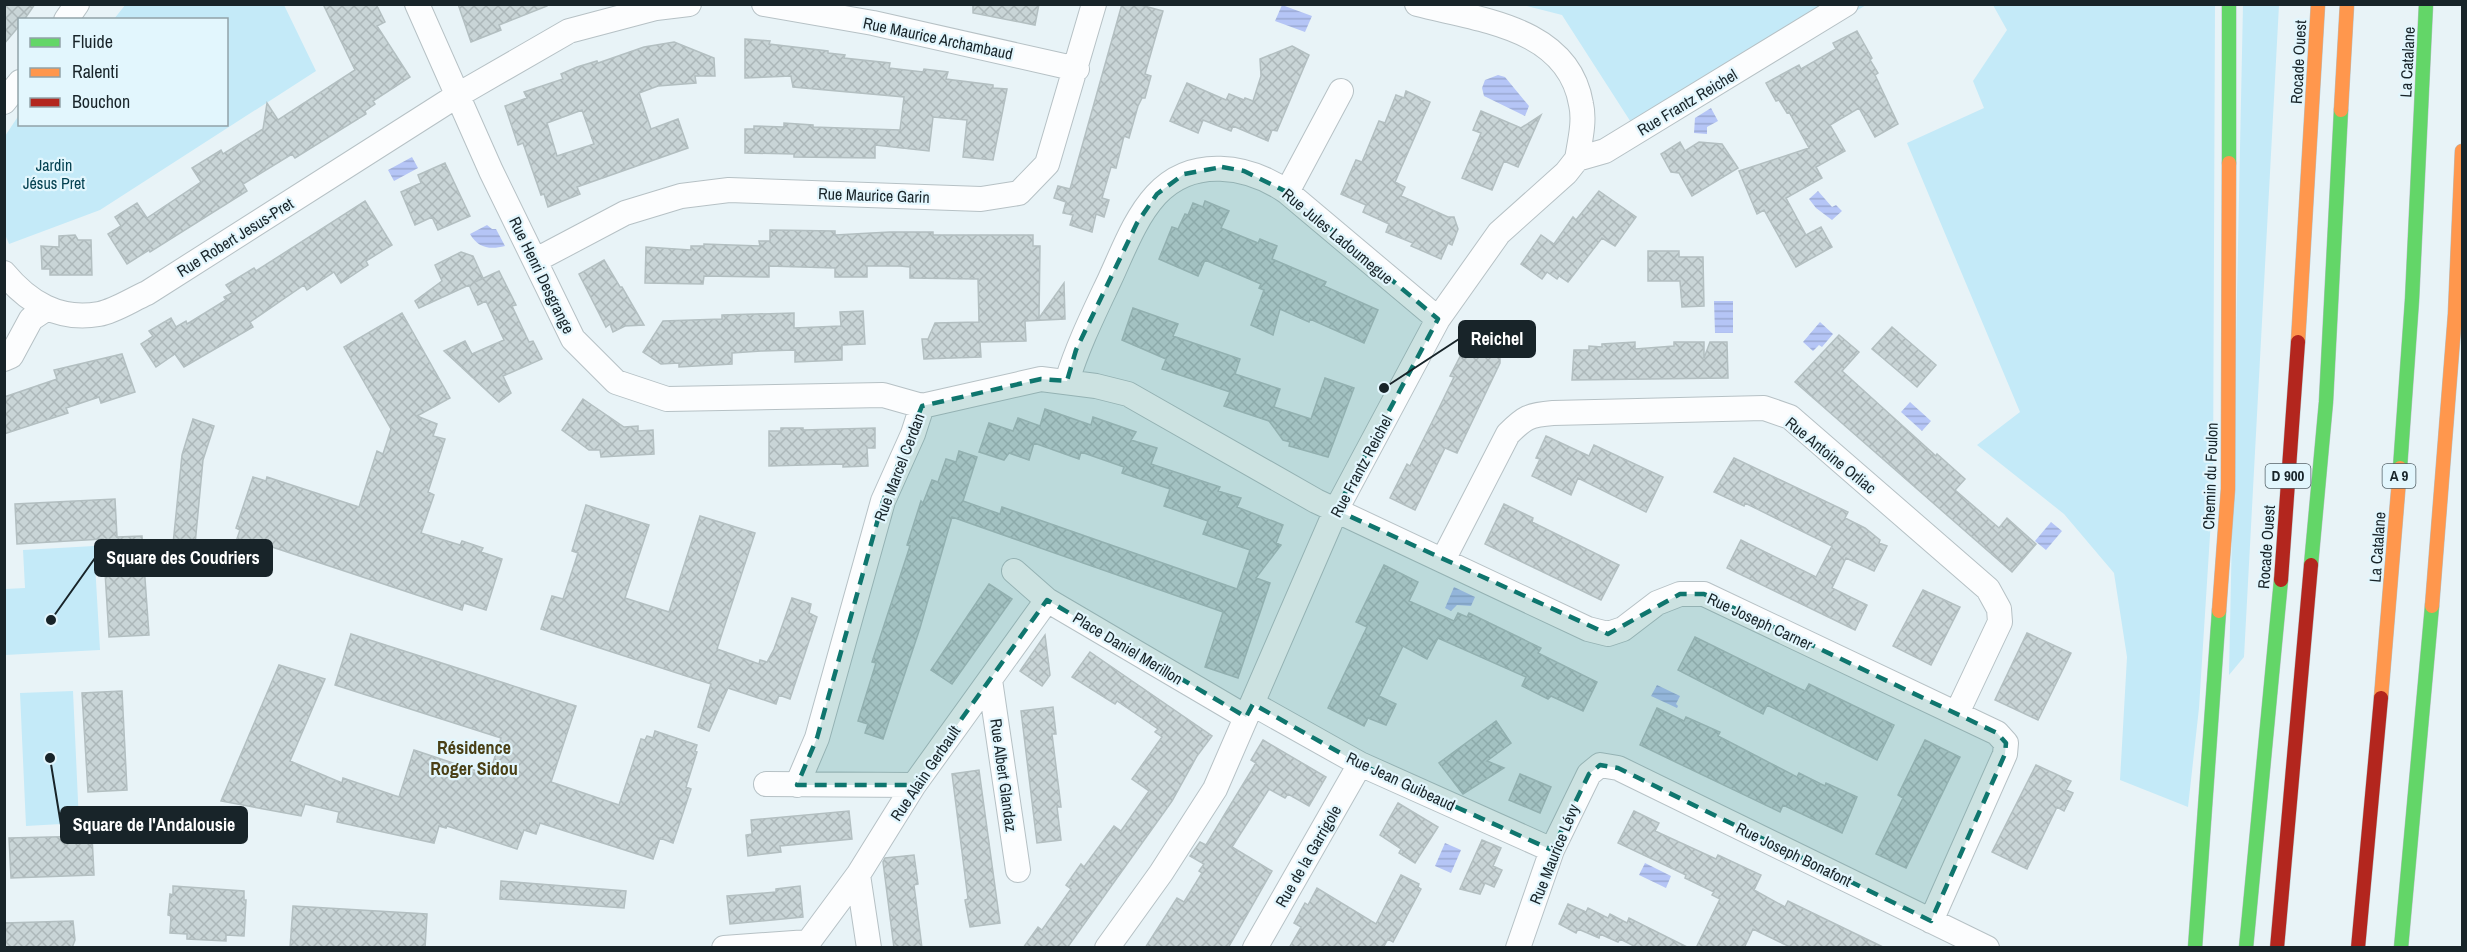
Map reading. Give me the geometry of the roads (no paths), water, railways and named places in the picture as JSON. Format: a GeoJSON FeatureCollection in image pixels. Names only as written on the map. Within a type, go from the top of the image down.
{"type":"FeatureCollection","features":[{"type":"Feature","properties":{"kind":"main road","name":"Chemin du Foulon"},"geometry":{"type":"LineString","coordinates":[[2195,948],[2228,489],[2229,4]]}},
{"type":"Feature","properties":{"kind":"main road","name":"Rocade Ouest"},"geometry":{"type":"LineString","coordinates":[[2246,948],[2295,394],[2318,4]]}},
{"type":"Feature","properties":{"kind":"main road","name":"D 900"},"geometry":{"type":"LineString","coordinates":[[2277,948],[2326,402],[2348,4]]}},
{"type":"Feature","properties":{"kind":"main road","name":"La Catalane"},"geometry":{"type":"LineString","coordinates":[[2358,948],[2391,589],[2412,300],[2426,4]]}},
{"type":"Feature","properties":{"kind":"main road"},"geometry":{"type":"LineString","coordinates":[[2401,948],[2434,588],[2455,314],[2463,151]]}},
{"type":"Feature","properties":{"kind":"street"},"geometry":{"type":"LineString","coordinates":[[67,18],[77,4]]}},
{"type":"Feature","properties":{"kind":"street","name":"Rue Henri Desgrange"},"geometry":{"type":"LineString","coordinates":[[417,4],[491,171],[573,339],[616,382],[667,399],[882,395],[922,406]]}},
{"type":"Feature","properties":{"kind":"street"},"geometry":{"type":"LineString","coordinates":[[458,95],[568,31],[655,6],[689,4]]}},
{"type":"Feature","properties":{"kind":"street","name":"Rue Maurice Archambaud"},"geometry":{"type":"LineString","coordinates":[[764,4],[873,23],[1077,69]]}},
{"type":"Feature","properties":{"kind":"street","name":"Rue Maurice Garin"},"geometry":{"type":"LineString","coordinates":[[536,260],[625,213],[681,196],[729,190],[981,199],[1019,193],[1047,164],[1077,69],[1094,4]]}},
{"type":"Feature","properties":{"kind":"street"},"geometry":{"type":"LineString","coordinates":[[1417,4],[1518,30],[1553,51],[1575,81],[1582,105],[1577,159]]}},
{"type":"Feature","properties":{"kind":"street","name":"Rue Frantz Reichel"},"geometry":{"type":"LineString","coordinates":[[1107,948],[1161,873],[1215,789],[1336,510],[1438,319],[1499,233],[1566,173],[1577,159],[1605,152],[1846,4]]}},
{"type":"Feature","properties":{"kind":"street"},"geometry":{"type":"LineString","coordinates":[[4,102],[18,84]]}},
{"type":"Feature","properties":{"kind":"street"},"geometry":{"type":"LineString","coordinates":[[1287,192],[1341,91]]}},
{"type":"Feature","properties":{"kind":"street","name":"Rue Robert Jesus-Pret"},"geometry":{"type":"LineString","coordinates":[[4,273],[19,291],[46,309],[74,314],[100,314],[147,292],[458,95]]}},
{"type":"Feature","properties":{"kind":"street","name":"Rue Jules Ladoumegue"},"geometry":{"type":"LineString","coordinates":[[1067,381],[1076,350],[1132,233],[1157,194],[1184,174],[1222,167],[1244,171],[1272,182],[1287,192],[1438,319]]}},
{"type":"Feature","properties":{"kind":"street"},"geometry":{"type":"LineString","coordinates":[[4,359],[10,356],[31,319],[46,309]]}},
{"type":"Feature","properties":{"kind":"street","name":"Rue Marcel Cerdan"},"geometry":{"type":"LineString","coordinates":[[797,784],[817,738],[883,501],[913,434],[922,406],[1041,379],[1067,381],[1128,394],[1336,510]]}},
{"type":"Feature","properties":{"kind":"street","name":"Rue Antoine Orliac"},"geometry":{"type":"LineString","coordinates":[[1443,560],[1508,434],[1524,418],[1553,413],[1764,408],[1790,417],[1988,589],[1999,609],[2000,622],[1957,713]]}},
{"type":"Feature","properties":{"kind":"street","name":"Rue Joseph Carner"},"geometry":{"type":"LineString","coordinates":[[1336,510],[1588,629],[1608,634],[1623,629],[1657,603],[1680,594],[1704,594],[1997,733],[2006,743],[2005,754],[1931,921]]}},
{"type":"Feature","properties":{"kind":"street","name":"Place Daniel Merillon"},"geometry":{"type":"LineString","coordinates":[[1014,571],[1047,600],[1250,711]]}},
{"type":"Feature","properties":{"kind":"street","name":"Rue Alain Gerbault"},"geometry":{"type":"LineString","coordinates":[[806,945],[858,875],[914,785],[1047,600]]}},
{"type":"Feature","properties":{"kind":"street","name":"Rue Albert Glandaz"},"geometry":{"type":"LineString","coordinates":[[990,680],[1018,870]]}},
{"type":"Feature","properties":{"kind":"street","name":"Rue Jean Guibeaud"},"geometry":{"type":"LineString","coordinates":[[1250,711],[1360,764],[1552,850]]}},
{"type":"Feature","properties":{"kind":"street","name":"Rue de la Garrigole"},"geometry":{"type":"LineString","coordinates":[[1256,948],[1360,764]]}},
{"type":"Feature","properties":{"kind":"street","name":"Rue Joseph Bonafont"},"geometry":{"type":"LineString","coordinates":[[1599,765],[1618,768],[1987,948]]}},
{"type":"Feature","properties":{"kind":"street","name":"Rue Maurice Lévy"},"geometry":{"type":"LineString","coordinates":[[1520,947],[1552,850],[1589,774],[1599,765]]}},
{"type":"Feature","properties":{"kind":"street"},"geometry":{"type":"LineString","coordinates":[[766,784],[914,785]]}},
{"type":"Feature","properties":{"kind":"street"},"geometry":{"type":"LineString","coordinates":[[858,875],[869,948]]}},
{"type":"Feature","properties":{"kind":"street"},"geometry":{"type":"LineString","coordinates":[[724,948],[806,945]]}},
{"type":"Feature","properties":{"kind":"water"},"geometry":{"type":"Polygon","coordinates":[[[1282,5],[1312,16],[1305,32],[1275,21],[1282,5]]]}},
{"type":"Feature","properties":{"kind":"water"},"geometry":{"type":"Polygon","coordinates":[[[1498,75],[1505,77],[1529,106],[1525,116],[1484,96],[1482,88],[1485,80],[1498,75]]]}},
{"type":"Feature","properties":{"kind":"water"},"geometry":{"type":"Polygon","coordinates":[[[1711,108],[1718,121],[1707,127],[1707,134],[1694,133],[1695,118],[1711,108]]]}},
{"type":"Feature","properties":{"kind":"water"},"geometry":{"type":"Polygon","coordinates":[[[412,157],[418,168],[394,181],[388,170],[412,157]]]}},
{"type":"Feature","properties":{"kind":"water"},"geometry":{"type":"Polygon","coordinates":[[[1818,191],[1832,207],[1836,205],[1842,211],[1832,220],[1816,208],[1809,199],[1818,191]]]}},
{"type":"Feature","properties":{"kind":"water"},"geometry":{"type":"Polygon","coordinates":[[[487,225],[496,229],[505,246],[485,247],[473,239],[470,234],[487,225]]]}},
{"type":"Feature","properties":{"kind":"water"},"geometry":{"type":"Polygon","coordinates":[[[1714,301],[1733,301],[1733,333],[1715,333],[1714,301]]]}},
{"type":"Feature","properties":{"kind":"water"},"geometry":{"type":"Polygon","coordinates":[[[1820,322],[1833,334],[1822,347],[1819,345],[1813,351],[1803,342],[1820,322]]]}},
{"type":"Feature","properties":{"kind":"water"},"geometry":{"type":"Polygon","coordinates":[[[1910,402],[1931,421],[1922,431],[1901,412],[1910,402]]]}},
{"type":"Feature","properties":{"kind":"water"},"geometry":{"type":"Polygon","coordinates":[[[2051,522],[2062,531],[2046,550],[2035,541],[2051,522]]]}},
{"type":"Feature","properties":{"kind":"water"},"geometry":{"type":"Polygon","coordinates":[[[1454,587],[1475,597],[1471,606],[1457,605],[1451,611],[1445,608],[1454,587]]]}},
{"type":"Feature","properties":{"kind":"water"},"geometry":{"type":"Polygon","coordinates":[[[1657,685],[1680,696],[1676,704],[1677,708],[1651,696],[1657,685]]]}},
{"type":"Feature","properties":{"kind":"water"},"geometry":{"type":"Polygon","coordinates":[[[1445,843],[1461,850],[1451,873],[1435,866],[1445,843]]]}},
{"type":"Feature","properties":{"kind":"water"},"geometry":{"type":"Polygon","coordinates":[[[1645,863],[1671,876],[1666,888],[1639,875],[1645,863]]]}},
{"type":"Feature","properties":{"kind":"place","name":"Reichel"},"geometry":{"type":"Point","coordinates":[1384,388]}},
{"type":"Feature","properties":{"kind":"place","name":"Square des Coudriers"},"geometry":{"type":"Point","coordinates":[51,620]}},
{"type":"Feature","properties":{"kind":"place","name":"Square de l'Andalousie"},"geometry":{"type":"Point","coordinates":[50,758]}},
{"type":"Feature","properties":{"kind":"district","name":"Résidence Roger Sidou"},"geometry":{"type":"Point","coordinates":[474,758]}},
{"type":"Feature","properties":{"kind":"park label","name":"Jardin Jésus Pret"},"geometry":{"type":"Point","coordinates":[54,174]}}]}
